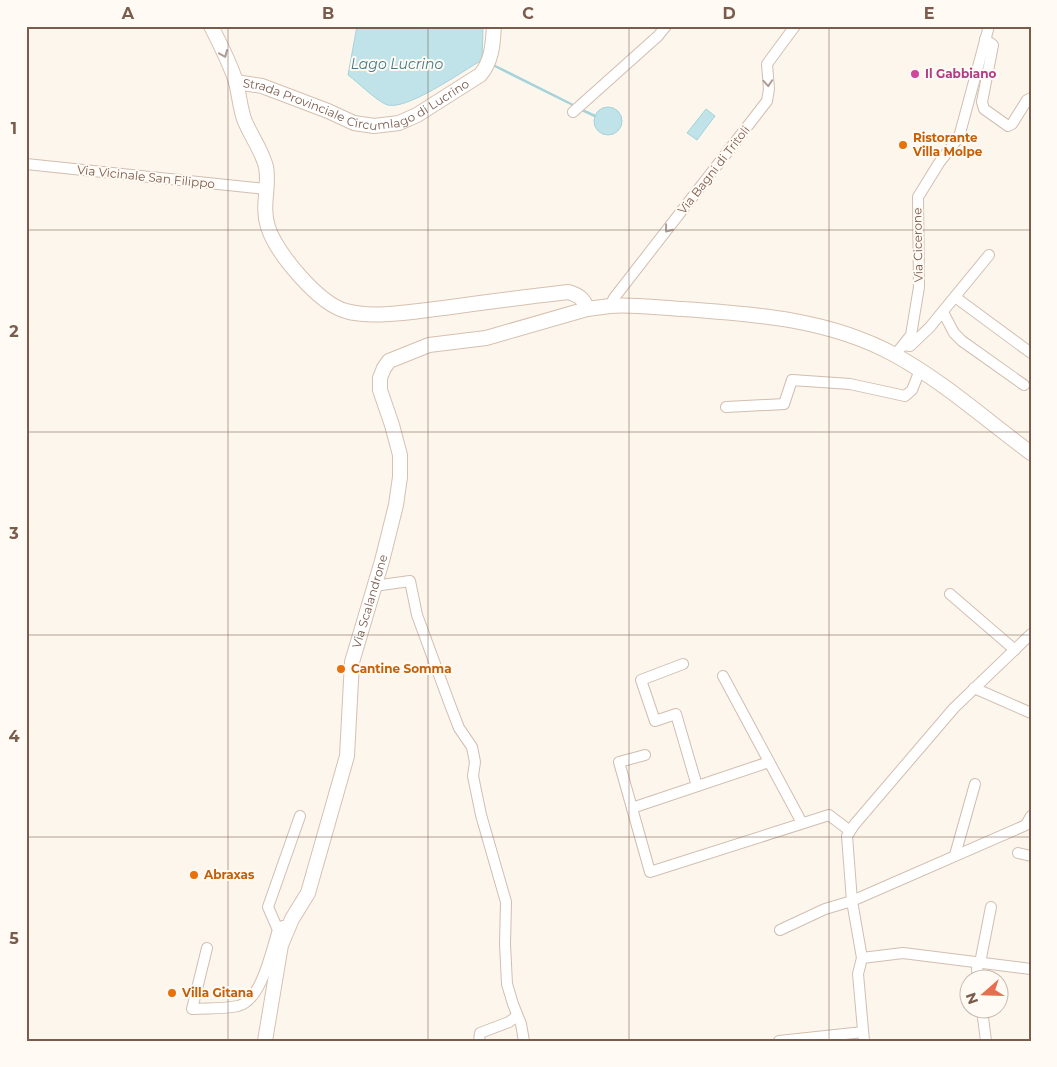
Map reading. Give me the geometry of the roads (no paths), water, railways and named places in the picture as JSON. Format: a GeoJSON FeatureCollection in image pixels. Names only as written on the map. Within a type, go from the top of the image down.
{"type":"FeatureCollection","features":[{"type":"Feature","properties":{"kind":"street","name":"Strada Provinciale Circumlago di Lucrino"},"geometry":{"type":"LineString","coordinates":[[211,26],[236,82],[262,86],[354,123],[374,126],[399,123],[417,115],[480,75],[488,64],[494,26]]}},
{"type":"Feature","properties":{"kind":"street"},"geometry":{"type":"LineString","coordinates":[[577,109],[658,36],[666,26]]}},
{"type":"Feature","properties":{"kind":"street","name":"Via Bagni di Tritoli"},"geometry":{"type":"LineString","coordinates":[[610,306],[614,298],[767,101],[769,89],[767,64],[795,26]]}},
{"type":"Feature","properties":{"kind":"street","name":"Via Cicerone"},"geometry":{"type":"LineString","coordinates":[[899,350],[911,335],[919,287],[918,197],[939,163],[960,137],[989,26]]}},
{"type":"Feature","properties":{"kind":"street"},"geometry":{"type":"LineString","coordinates":[[986,39],[993,45],[982,102],[984,109],[1008,126],[1012,124],[1027,100],[1031,98]]}},
{"type":"Feature","properties":{"kind":"street"},"geometry":{"type":"LineString","coordinates":[[236,82],[244,120],[262,155],[266,169],[264,202],[268,226],[281,253],[319,295],[332,306],[360,314],[411,312],[568,292],[584,300],[587,309],[610,306],[757,314],[810,323],[899,350],[920,370],[1031,453]]}},
{"type":"Feature","properties":{"kind":"street","name":"Via Vicinale San Filippo"},"geometry":{"type":"LineString","coordinates":[[26,164],[266,189]]}},
{"type":"Feature","properties":{"kind":"street"},"geometry":{"type":"LineString","coordinates":[[899,350],[910,346],[942,312],[989,255]]}},
{"type":"Feature","properties":{"kind":"street"},"geometry":{"type":"LineString","coordinates":[[955,297],[1031,353]]}},
{"type":"Feature","properties":{"kind":"street","name":"Via Scalandrone"},"geometry":{"type":"LineString","coordinates":[[265,1041],[281,945],[292,919],[308,893],[347,756],[352,662],[396,505],[400,477],[400,455],[380,390],[380,378],[384,368],[389,361],[429,345],[486,338],[587,309]]}},
{"type":"Feature","properties":{"kind":"street"},"geometry":{"type":"LineString","coordinates":[[942,312],[954,333],[1024,385]]}},
{"type":"Feature","properties":{"kind":"street"},"geometry":{"type":"LineString","coordinates":[[726,407],[784,404],[792,380],[850,384],[905,396],[912,390],[920,370]]}},
{"type":"Feature","properties":{"kind":"street"},"geometry":{"type":"LineString","coordinates":[[374,586],[410,581],[417,615],[449,702],[459,728],[472,747],[476,762],[473,776],[481,815],[506,902],[505,944],[508,984],[524,1041]]}},
{"type":"Feature","properties":{"kind":"street"},"geometry":{"type":"LineString","coordinates":[[950,594],[1015,650]]}},
{"type":"Feature","properties":{"kind":"street"},"geometry":{"type":"LineString","coordinates":[[779,1041],[864,1036],[858,974],[862,958],[852,901],[847,836],[954,708],[1031,634]]}},
{"type":"Feature","properties":{"kind":"street"},"geometry":{"type":"LineString","coordinates":[[683,664],[641,680],[656,721],[676,714],[697,786]]}},
{"type":"Feature","properties":{"kind":"street"},"geometry":{"type":"LineString","coordinates":[[723,676],[802,823]]}},
{"type":"Feature","properties":{"kind":"street"},"geometry":{"type":"LineString","coordinates":[[974,688],[1031,713]]}},
{"type":"Feature","properties":{"kind":"street"},"geometry":{"type":"LineString","coordinates":[[645,755],[619,762],[650,872],[829,815],[850,831]]}},
{"type":"Feature","properties":{"kind":"street"},"geometry":{"type":"LineString","coordinates":[[632,808],[769,762]]}},
{"type":"Feature","properties":{"kind":"street"},"geometry":{"type":"LineString","coordinates":[[955,855],[975,784]]}},
{"type":"Feature","properties":{"kind":"street"},"geometry":{"type":"LineString","coordinates":[[278,930],[268,908],[300,816]]}},
{"type":"Feature","properties":{"kind":"street"},"geometry":{"type":"LineString","coordinates":[[780,930],[824,909],[852,901],[1026,825],[1031,816]]}},
{"type":"Feature","properties":{"kind":"street"},"geometry":{"type":"LineString","coordinates":[[1018,853],[1031,856]]}},
{"type":"Feature","properties":{"kind":"street"},"geometry":{"type":"LineString","coordinates":[[977,970],[991,907]]}},
{"type":"Feature","properties":{"kind":"street"},"geometry":{"type":"LineString","coordinates":[[207,948],[192,1009],[240,1006],[252,998],[258,988],[278,930],[292,919]]}},
{"type":"Feature","properties":{"kind":"street"},"geometry":{"type":"LineString","coordinates":[[862,958],[903,952],[1031,969]]}},
{"type":"Feature","properties":{"kind":"street"},"geometry":{"type":"LineString","coordinates":[[479,1041],[480,1033],[509,1022],[517,1016]]}},
{"type":"Feature","properties":{"kind":"street"},"geometry":{"type":"LineString","coordinates":[[983,1020],[986,1041]]}},
{"type":"Feature","properties":{"kind":"water","name":"Lago Lucrino"},"geometry":{"type":"Polygon","coordinates":[[[357,26],[483,26],[482,60],[419,97],[405,103],[385,104],[348,75],[357,26]]]}},
{"type":"Feature","properties":{"kind":"water"},"geometry":{"type":"Polygon","coordinates":[[[608,107],[618,111],[622,121],[618,131],[608,135],[598,131],[594,121],[598,111],[608,107]]]}},
{"type":"Feature","properties":{"kind":"water"},"geometry":{"type":"Polygon","coordinates":[[[706,109],[715,116],[697,140],[687,133],[706,109]]]}},
{"type":"Feature","properties":{"kind":"waterway"},"geometry":{"type":"LineString","coordinates":[[493,65],[575,106]]}},
{"type":"Feature","properties":{"kind":"waterway"},"geometry":{"type":"LineString","coordinates":[[580,109],[595,116]]}},
{"type":"Feature","properties":{"kind":"place","name":"Il Gabbiano"},"geometry":{"type":"Point","coordinates":[915,74]}},
{"type":"Feature","properties":{"kind":"place","name":"Ristorante Villa Molpe"},"geometry":{"type":"Point","coordinates":[903,145]}},
{"type":"Feature","properties":{"kind":"place","name":"Cantine Somma"},"geometry":{"type":"Point","coordinates":[341,669]}},
{"type":"Feature","properties":{"kind":"place","name":"Abraxas"},"geometry":{"type":"Point","coordinates":[194,875]}},
{"type":"Feature","properties":{"kind":"place","name":"Villa Gitana"},"geometry":{"type":"Point","coordinates":[172,993]}}]}
